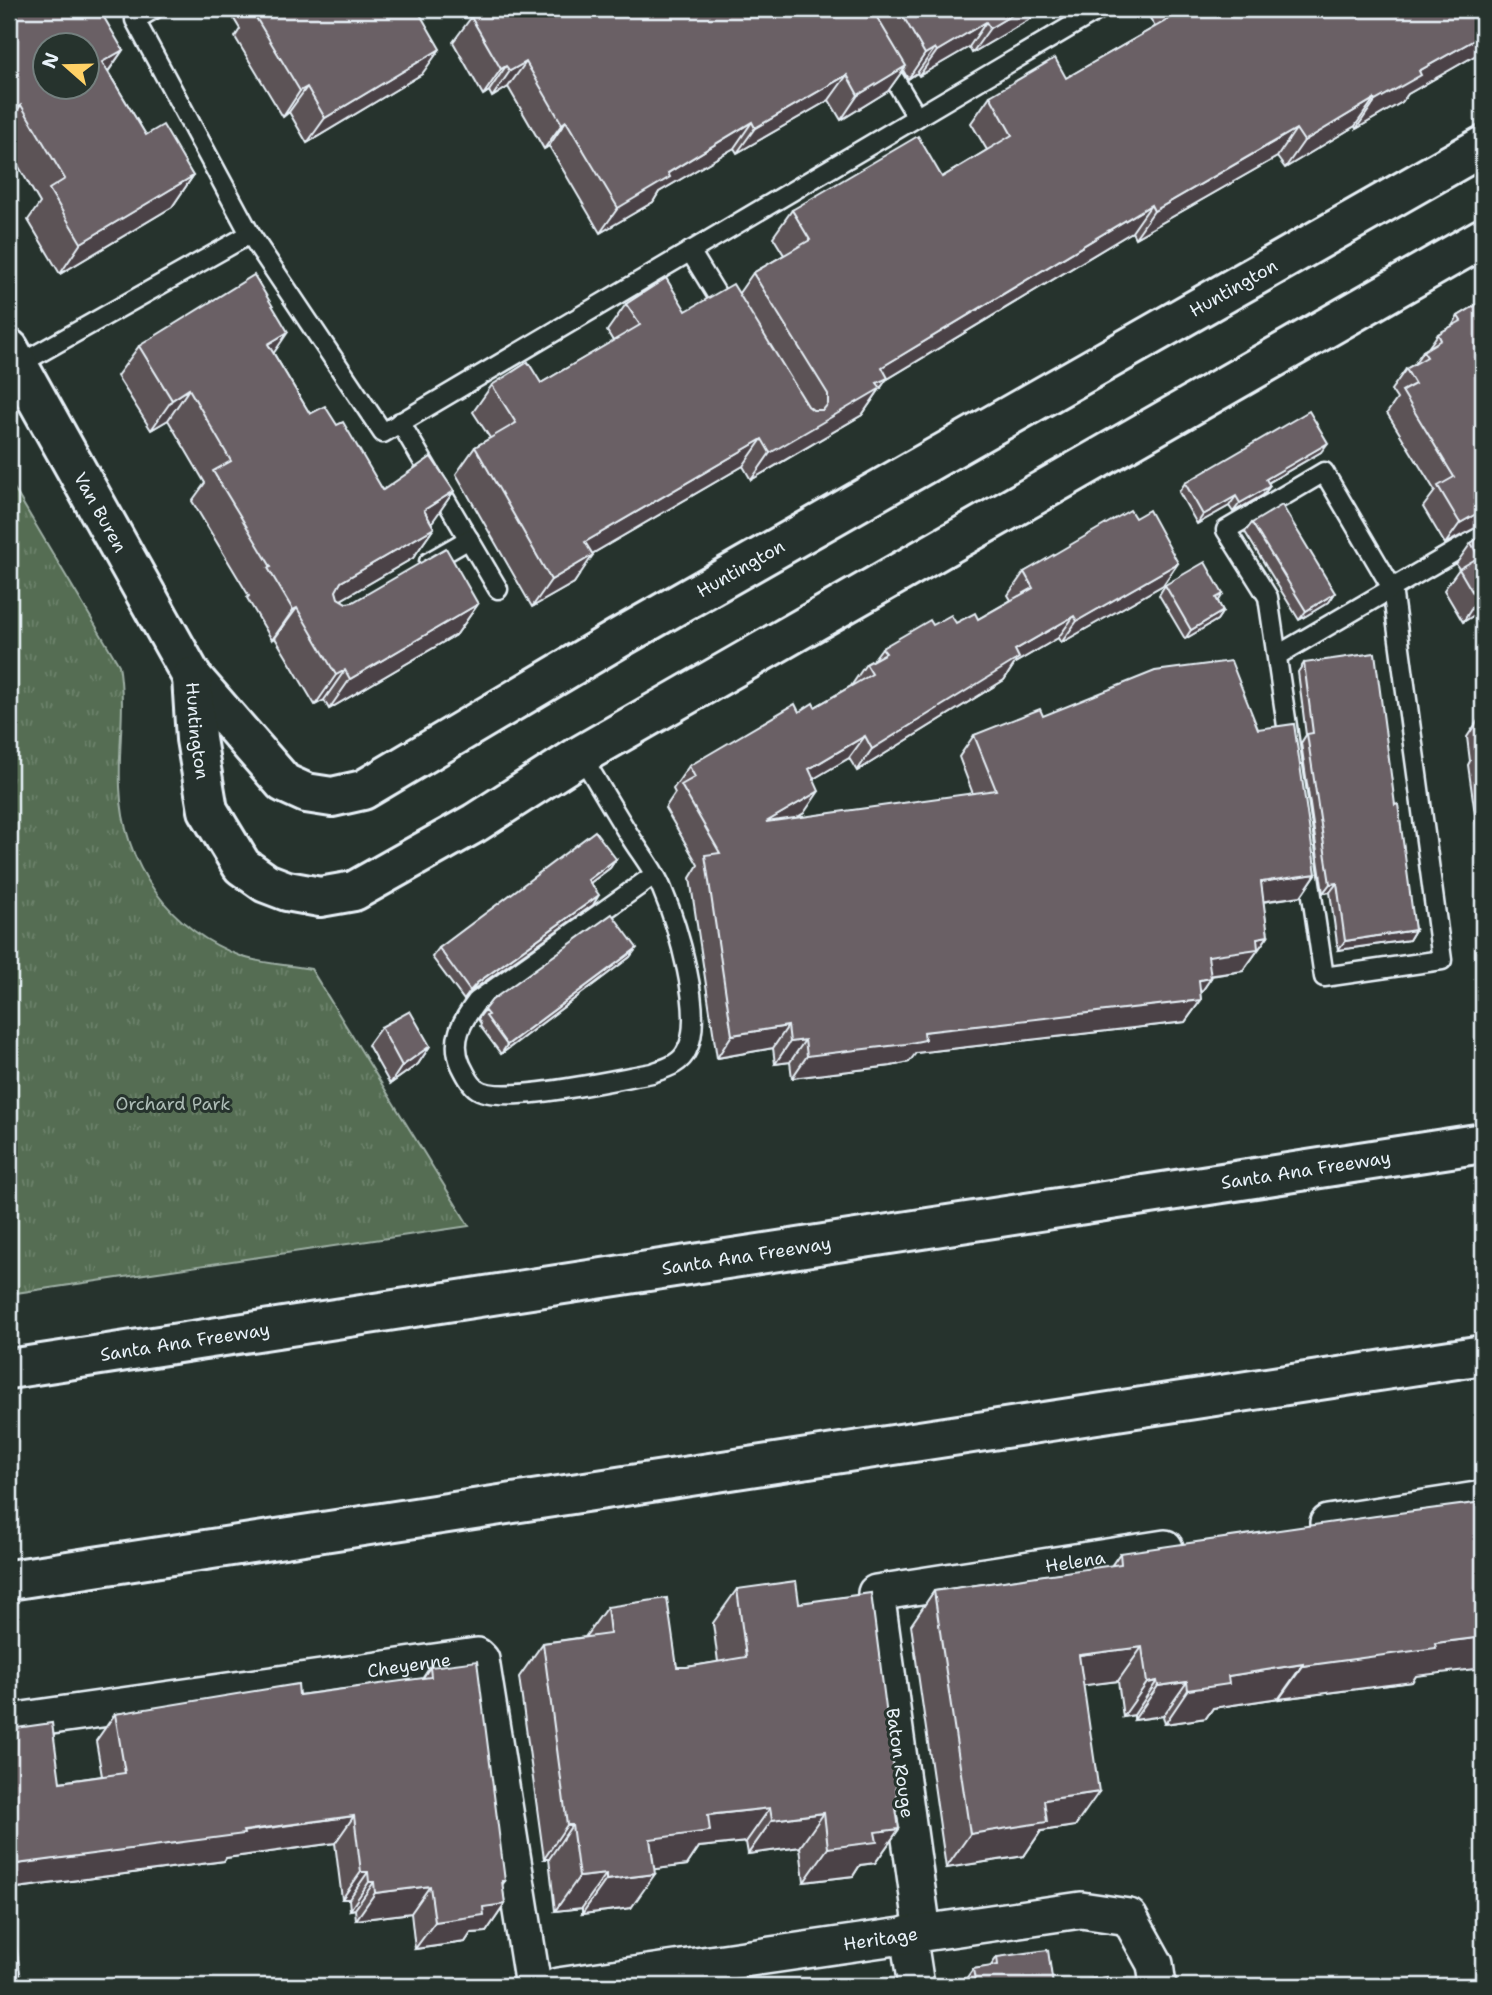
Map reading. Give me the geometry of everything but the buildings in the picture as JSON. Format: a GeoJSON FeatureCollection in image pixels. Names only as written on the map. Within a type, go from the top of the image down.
{"type":"FeatureCollection","features":[{"type":"Feature","properties":{"kind":"main road","name":"Huntington"},"geometry":{"type":"LineString","coordinates":[[192,677],[284,783],[306,793],[331,797],[363,790],[619,638],[1483,146]]}},
{"type":"Feature","properties":{"kind":"main road","name":"Huntington"},"geometry":{"type":"LineString","coordinates":[[192,677],[196,739],[208,810],[242,866],[266,883],[287,891],[320,897],[354,891],[475,823],[581,755],[1483,238]]}},
{"type":"Feature","properties":{"kind":"main road","name":"Van Buren"},"geometry":{"type":"LineString","coordinates":[[13,357],[192,677]]}},
{"type":"Feature","properties":{"kind":"main road","name":"Santa Ana Freeway"},"geometry":{"type":"LineString","coordinates":[[9,1370],[1483,1143]]}},
{"type":"Feature","properties":{"kind":"main road"},"geometry":{"type":"LineString","coordinates":[[9,1580],[1483,1355]]}},
{"type":"Feature","properties":{"kind":"street"},"geometry":{"type":"LineString","coordinates":[[1290,1529],[1483,1499]]}},
{"type":"Feature","properties":{"kind":"street","name":"Helena"},"geometry":{"type":"LineString","coordinates":[[876,1593],[1194,1544]]}},
{"type":"Feature","properties":{"kind":"street","name":"Baton Rouge"},"geometry":{"type":"LineString","coordinates":[[876,1593],[916,1933],[916,1986]]}},
{"type":"Feature","properties":{"kind":"street","name":"Cheyenne"},"geometry":{"type":"LineString","coordinates":[[9,1722],[477,1656],[481,1660],[533,1986]]}},
{"type":"Feature","properties":{"kind":"street","name":"Heritage"},"geometry":{"type":"LineString","coordinates":[[558,1986],[1082,1910],[1129,1917],[1155,1964],[1158,1986]]}},
{"type":"Feature","properties":{"kind":"lane"},"geometry":{"type":"LineString","coordinates":[[154,9],[135,20],[250,234],[383,433],[1100,9]]}},
{"type":"Feature","properties":{"kind":"lane"},"geometry":{"type":"LineString","coordinates":[[875,45],[917,117]]}},
{"type":"Feature","properties":{"kind":"lane"},"geometry":{"type":"LineString","coordinates":[[13,357],[250,234]]}},
{"type":"Feature","properties":{"kind":"lane"},"geometry":{"type":"LineString","coordinates":[[690,251],[741,333]]}},
{"type":"Feature","properties":{"kind":"lane"},"geometry":{"type":"LineString","coordinates":[[400,422],[499,589]]}},
{"type":"Feature","properties":{"kind":"lane"},"geometry":{"type":"LineString","coordinates":[[1324,472],[1392,588],[1442,960],[1324,977],[1278,655],[1268,597],[1226,530],[1324,472]]}},
{"type":"Feature","properties":{"kind":"lane"},"geometry":{"type":"LineString","coordinates":[[1278,655],[1483,535]]}},
{"type":"Feature","properties":{"kind":"lane"},"geometry":{"type":"LineString","coordinates":[[409,573],[469,538]]}},
{"type":"Feature","properties":{"kind":"lane"},"geometry":{"type":"LineString","coordinates":[[581,755],[662,887],[690,981],[693,1027],[690,1044],[682,1058],[670,1067],[652,1073],[542,1092],[505,1095],[490,1094],[475,1088],[461,1064],[456,1044],[461,1022],[477,1001],[654,874]]}},
{"type":"Feature","properties":{"kind":"green space","name":"Orchard Park"},"geometry":{"type":"Polygon","coordinates":[[[9,480],[119,665],[122,696],[120,787],[123,816],[130,843],[155,892],[193,930],[217,945],[243,957],[311,969],[469,1226],[9,1294],[9,480]]]}}]}
